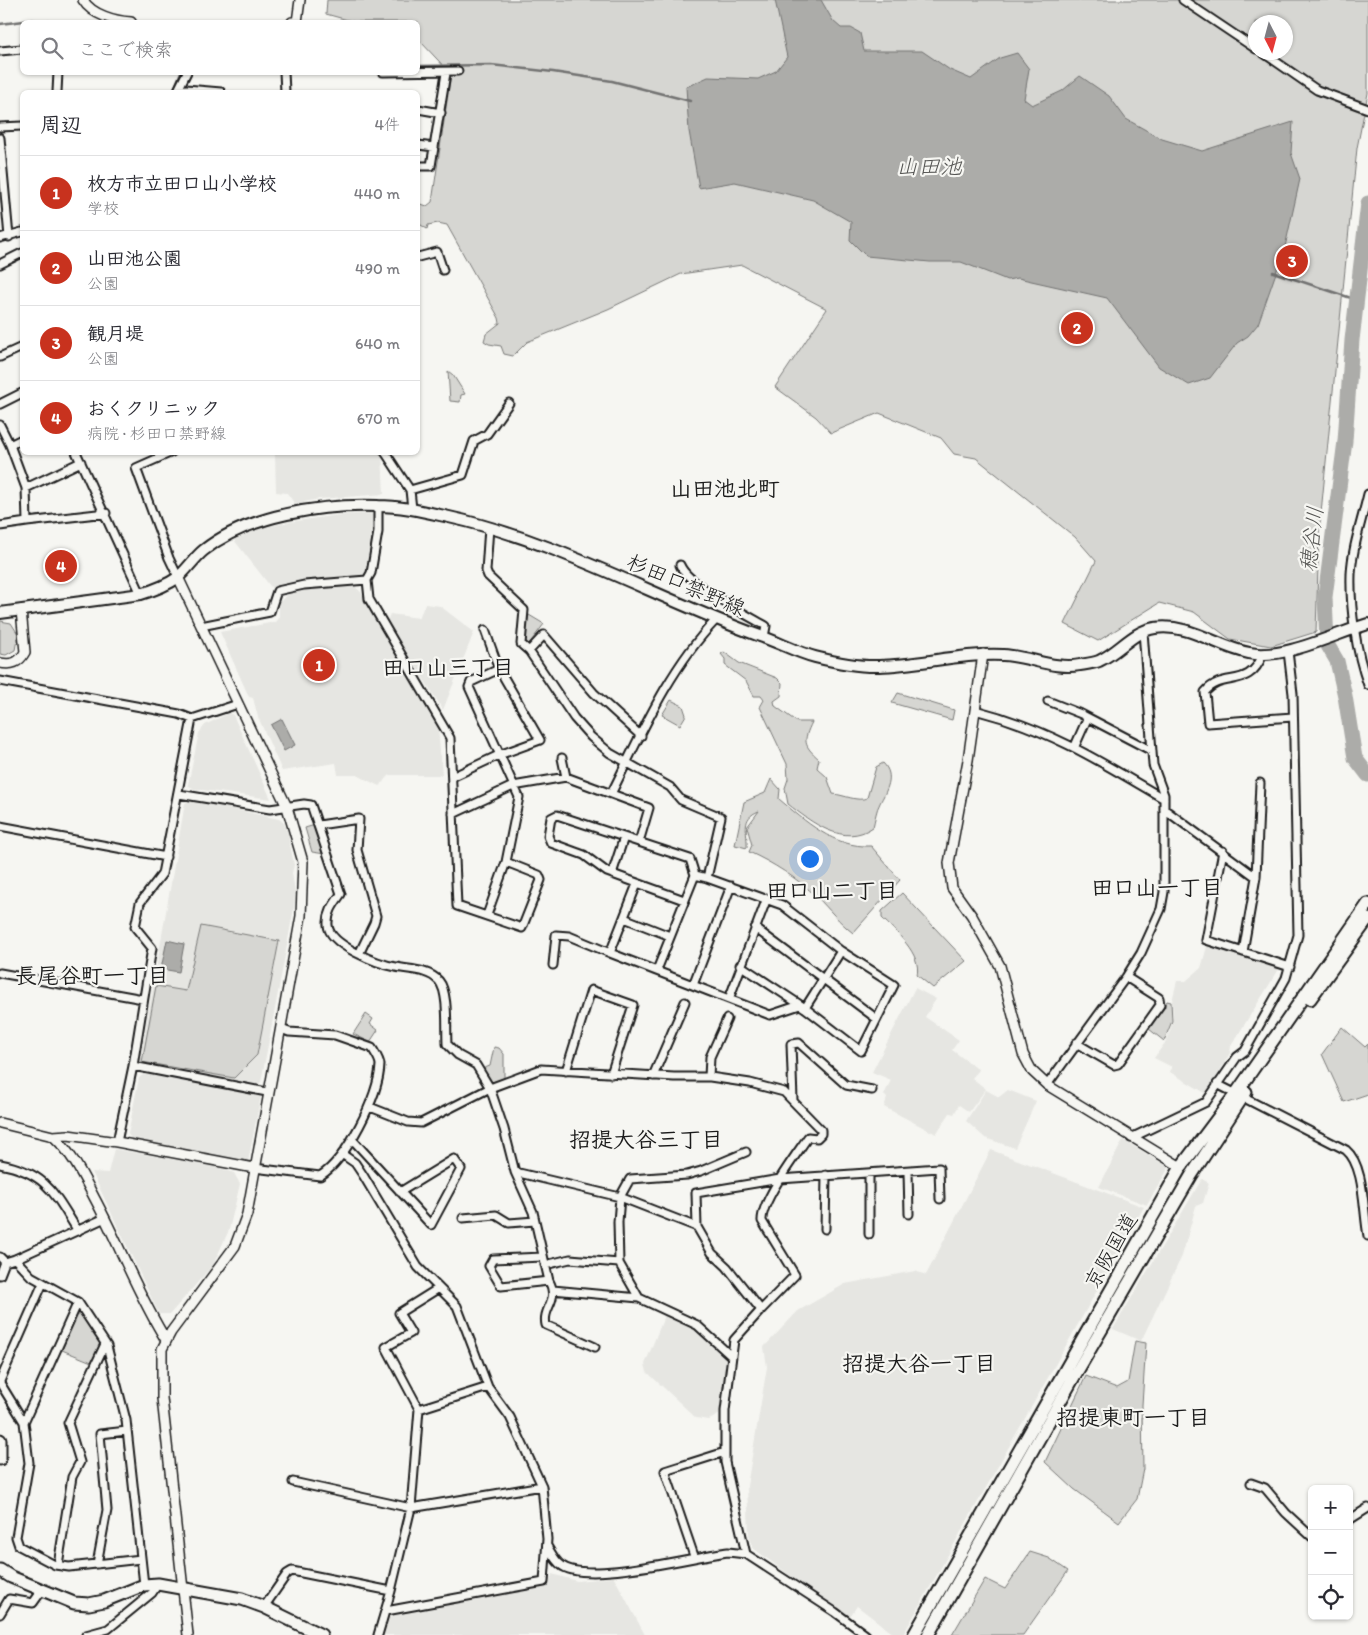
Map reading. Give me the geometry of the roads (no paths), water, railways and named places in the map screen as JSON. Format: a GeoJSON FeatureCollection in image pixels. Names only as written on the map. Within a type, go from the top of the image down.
{"type":"FeatureCollection","features":[{"type":"Feature","properties":{"kind":"main road","name":"杉田口禁野線"},"geometry":{"type":"LineString","coordinates":[[0,613],[141,594],[160,588],[178,577],[202,551],[233,530],[261,520],[317,510],[378,506],[412,509],[489,527],[547,545],[716,620],[813,657],[859,666],[879,666],[983,654],[1008,655],[1048,664],[1076,666],[1099,661],[1143,631],[1164,627],[1187,630],[1247,653],[1263,654],[1291,650],[1368,624]]}},
{"type":"Feature","properties":{"kind":"main road","name":"京阪国道"},"geometry":{"type":"LineString","coordinates":[[928,1635],[1162,1226],[1239,1096],[1368,904]]}},
{"type":"Feature","properties":{"kind":"main road","name":"京阪国道"},"geometry":{"type":"LineString","coordinates":[[914,1635],[1181,1166],[1239,1096],[1368,919]]}},
{"type":"Feature","properties":{"kind":"main road"},"geometry":{"type":"LineString","coordinates":[[0,1440],[0,1459]]}},
{"type":"Feature","properties":{"kind":"main road"},"geometry":{"type":"LineString","coordinates":[[0,1570],[11,1577],[43,1589],[64,1600],[89,1604],[104,1601],[144,1585],[158,1584],[242,1599],[264,1607],[321,1635]]}},
{"type":"Feature","properties":{"kind":"street"},"geometry":{"type":"LineString","coordinates":[[84,0],[92,9],[109,19],[116,20]]}},
{"type":"Feature","properties":{"kind":"street"},"geometry":{"type":"LineString","coordinates":[[297,20],[300,0]]}},
{"type":"Feature","properties":{"kind":"street"},"geometry":{"type":"LineString","coordinates":[[1183,0],[1248,44]]}},
{"type":"Feature","properties":{"kind":"street"},"geometry":{"type":"LineString","coordinates":[[0,51],[20,49]]}},
{"type":"Feature","properties":{"kind":"street"},"geometry":{"type":"LineString","coordinates":[[1274,60],[1317,90],[1368,109]]}},
{"type":"Feature","properties":{"kind":"street"},"geometry":{"type":"LineString","coordinates":[[420,73],[458,72]]}},
{"type":"Feature","properties":{"kind":"street"},"geometry":{"type":"LineString","coordinates":[[420,166],[431,166],[446,73]]}},
{"type":"Feature","properties":{"kind":"street"},"geometry":{"type":"LineString","coordinates":[[57,90],[58,75]]}},
{"type":"Feature","properties":{"kind":"street"},"geometry":{"type":"LineString","coordinates":[[178,90],[186,75]]}},
{"type":"Feature","properties":{"kind":"street"},"geometry":{"type":"LineString","coordinates":[[284,75],[285,90]]}},
{"type":"Feature","properties":{"kind":"street"},"geometry":{"type":"LineString","coordinates":[[183,90],[198,90]]}},
{"type":"Feature","properties":{"kind":"street"},"geometry":{"type":"LineString","coordinates":[[420,109],[441,113]]}},
{"type":"Feature","properties":{"kind":"street"},"geometry":{"type":"LineString","coordinates":[[0,128],[20,126]]}},
{"type":"Feature","properties":{"kind":"street"},"geometry":{"type":"LineString","coordinates":[[0,138],[9,237]]}},
{"type":"Feature","properties":{"kind":"street"},"geometry":{"type":"LineString","coordinates":[[420,145],[434,146]]}},
{"type":"Feature","properties":{"kind":"street"},"geometry":{"type":"LineString","coordinates":[[0,238],[20,233]]}},
{"type":"Feature","properties":{"kind":"street"},"geometry":{"type":"LineString","coordinates":[[420,256],[437,252],[442,270]]}},
{"type":"Feature","properties":{"kind":"street"},"geometry":{"type":"LineString","coordinates":[[0,264],[20,253]]}},
{"type":"Feature","properties":{"kind":"street"},"geometry":{"type":"LineString","coordinates":[[0,357],[20,348]]}},
{"type":"Feature","properties":{"kind":"street"},"geometry":{"type":"LineString","coordinates":[[0,404],[20,393]]}},
{"type":"Feature","properties":{"kind":"street"},"geometry":{"type":"LineString","coordinates":[[410,490],[463,475],[474,441],[486,434],[509,403]]}},
{"type":"Feature","properties":{"kind":"street"},"geometry":{"type":"LineString","coordinates":[[0,426],[10,445],[26,488],[27,522]]}},
{"type":"Feature","properties":{"kind":"street"},"geometry":{"type":"LineString","coordinates":[[10,445],[20,440]]}},
{"type":"Feature","properties":{"kind":"street"},"geometry":{"type":"LineString","coordinates":[[78,455],[106,513],[141,594]]}},
{"type":"Feature","properties":{"kind":"street"},"geometry":{"type":"LineString","coordinates":[[165,455],[136,468],[169,558],[286,808],[303,862],[301,916],[281,1029],[267,1092],[247,1214],[235,1246],[166,1340],[161,1360],[162,1398],[188,1635]]}},
{"type":"Feature","properties":{"kind":"street"},"geometry":{"type":"LineString","coordinates":[[387,455],[410,490],[412,509]]}},
{"type":"Feature","properties":{"kind":"street"},"geometry":{"type":"LineString","coordinates":[[26,488],[81,462]]}},
{"type":"Feature","properties":{"kind":"street"},"geometry":{"type":"LineString","coordinates":[[1368,494],[1351,572],[1351,629],[1368,685]]}},
{"type":"Feature","properties":{"kind":"street"},"geometry":{"type":"LineString","coordinates":[[378,506],[378,532],[371,573],[367,580],[369,599],[450,738],[457,906],[522,928],[541,880],[539,875],[506,862]]}},
{"type":"Feature","properties":{"kind":"street"},"geometry":{"type":"LineString","coordinates":[[0,526],[106,513]]}},
{"type":"Feature","properties":{"kind":"street"},"geometry":{"type":"LineString","coordinates":[[489,527],[486,571],[488,576],[524,610],[521,644],[529,651],[580,724],[610,753],[670,787],[681,800],[721,817],[708,878]]}},
{"type":"Feature","properties":{"kind":"street"},"geometry":{"type":"LineString","coordinates":[[680,565],[682,571],[701,587],[766,626],[764,637]]}},
{"type":"Feature","properties":{"kind":"street"},"geometry":{"type":"LineString","coordinates":[[201,626],[270,612],[277,591],[304,586],[367,580]]}},
{"type":"Feature","properties":{"kind":"street"},"geometry":{"type":"LineString","coordinates":[[0,663],[12,664],[18,661],[25,652],[21,610]]}},
{"type":"Feature","properties":{"kind":"street"},"geometry":{"type":"LineString","coordinates":[[612,792],[659,701],[677,672],[716,620]]}},
{"type":"Feature","properties":{"kind":"street"},"geometry":{"type":"LineString","coordinates":[[452,776],[499,755],[540,740],[498,669],[485,630]]}},
{"type":"Feature","properties":{"kind":"street"},"geometry":{"type":"LineString","coordinates":[[1047,1085],[1126,977],[1141,953],[1161,909],[1164,892],[1164,799],[1153,765],[1143,631]]}},
{"type":"Feature","properties":{"kind":"street"},"geometry":{"type":"LineString","coordinates":[[529,651],[544,634],[594,693],[641,736]]}},
{"type":"Feature","properties":{"kind":"street"},"geometry":{"type":"LineString","coordinates":[[1131,1138],[1206,1102],[1236,1057],[1245,1051],[1286,978],[1290,967],[1298,935],[1291,650]]}},
{"type":"Feature","properties":{"kind":"street"},"geometry":{"type":"LineString","coordinates":[[983,654],[949,863],[952,888],[972,916],[1000,966],[1023,1054],[1032,1071],[1047,1085],[1131,1138],[1181,1166]]}},
{"type":"Feature","properties":{"kind":"street"},"geometry":{"type":"LineString","coordinates":[[1263,654],[1257,669],[1251,674],[1211,685],[1205,692],[1208,723],[1293,716]]}},
{"type":"Feature","properties":{"kind":"street"},"geometry":{"type":"LineString","coordinates":[[488,915],[506,862],[519,797],[469,687],[471,682],[498,669]]}},
{"type":"Feature","properties":{"kind":"street"},"geometry":{"type":"LineString","coordinates":[[0,681],[179,714],[192,719],[238,704]]}},
{"type":"Feature","properties":{"kind":"street"},"geometry":{"type":"LineString","coordinates":[[1048,700],[1152,751]]}},
{"type":"Feature","properties":{"kind":"street"},"geometry":{"type":"LineString","coordinates":[[975,710],[1024,724],[1075,746],[1164,799]]}},
{"type":"Feature","properties":{"kind":"street"},"geometry":{"type":"LineString","coordinates":[[117,1142],[133,1066],[152,948],[136,927],[140,903],[162,874],[192,719]]}},
{"type":"Feature","properties":{"kind":"street"},"geometry":{"type":"LineString","coordinates":[[1075,746],[1087,719]]}},
{"type":"Feature","properties":{"kind":"street"},"geometry":{"type":"LineString","coordinates":[[562,758],[566,777]]}},
{"type":"Feature","properties":{"kind":"street"},"geometry":{"type":"LineString","coordinates":[[453,814],[513,786],[566,777],[612,792],[649,808],[639,842]]}},
{"type":"Feature","properties":{"kind":"street"},"geometry":{"type":"LineString","coordinates":[[1243,952],[1256,877],[1260,782]]}},
{"type":"Feature","properties":{"kind":"street"},"geometry":{"type":"LineString","coordinates":[[178,794],[270,809],[304,804],[311,806],[341,894],[330,911],[328,926],[332,938],[359,954],[394,967],[421,970],[437,979],[444,993],[447,1044],[458,1056],[476,1066],[490,1088],[504,1129],[515,1172],[535,1221],[548,1281],[554,1290],[553,1300],[544,1318],[546,1325],[594,1347]]}},
{"type":"Feature","properties":{"kind":"street"},"geometry":{"type":"LineString","coordinates":[[1164,809],[1256,877]]}},
{"type":"Feature","properties":{"kind":"street"},"geometry":{"type":"LineString","coordinates":[[657,970],[695,875],[690,859],[557,815],[551,818],[548,836],[552,843],[584,855],[612,874],[684,900]]}},
{"type":"Feature","properties":{"kind":"street"},"geometry":{"type":"LineString","coordinates":[[319,825],[359,819],[357,850],[376,916],[359,954]]}},
{"type":"Feature","properties":{"kind":"street"},"geometry":{"type":"LineString","coordinates":[[0,826],[166,857]]}},
{"type":"Feature","properties":{"kind":"street"},"geometry":{"type":"LineString","coordinates":[[612,874],[624,837]]}},
{"type":"Feature","properties":{"kind":"street"},"geometry":{"type":"LineString","coordinates":[[1223,851],[1206,940],[1290,967]]}},
{"type":"Feature","properties":{"kind":"street"},"geometry":{"type":"LineString","coordinates":[[695,875],[767,898],[782,905],[841,951],[894,986],[861,1051],[802,1006],[740,965]]}},
{"type":"Feature","properties":{"kind":"street"},"geometry":{"type":"LineString","coordinates":[[610,954],[637,884]]}},
{"type":"Feature","properties":{"kind":"street"},"geometry":{"type":"LineString","coordinates":[[693,985],[730,886]]}},
{"type":"Feature","properties":{"kind":"street"},"geometry":{"type":"LineString","coordinates":[[729,1000],[740,965],[767,898]]}},
{"type":"Feature","properties":{"kind":"street"},"geometry":{"type":"LineString","coordinates":[[624,918],[670,936]]}},
{"type":"Feature","properties":{"kind":"street"},"geometry":{"type":"LineString","coordinates":[[755,928],[877,1019]]}},
{"type":"Feature","properties":{"kind":"street"},"geometry":{"type":"LineString","coordinates":[[553,965],[556,934],[569,936],[610,954],[657,970],[770,1015],[802,1006],[823,979],[841,951]]}},
{"type":"Feature","properties":{"kind":"street"},"geometry":{"type":"LineString","coordinates":[[0,973],[143,999]]}},
{"type":"Feature","properties":{"kind":"street"},"geometry":{"type":"LineString","coordinates":[[1076,1043],[1114,1065],[1118,1064],[1160,1006],[1159,998],[1126,977]]}},
{"type":"Feature","properties":{"kind":"street"},"geometry":{"type":"LineString","coordinates":[[566,1071],[591,990],[633,1005],[611,1074]]}},
{"type":"Feature","properties":{"kind":"street"},"geometry":{"type":"LineString","coordinates":[[653,1076],[685,1002]]}},
{"type":"Feature","properties":{"kind":"street"},"geometry":{"type":"LineString","coordinates":[[709,1077],[710,1057],[727,1019]]}},
{"type":"Feature","properties":{"kind":"street"},"geometry":{"type":"LineString","coordinates":[[0,1123],[53,1136],[68,1134],[254,1168],[320,1176],[329,1170],[342,1154],[370,1107],[380,1064],[372,1048],[335,1035],[289,1032],[281,1029]]}},
{"type":"Feature","properties":{"kind":"street"},"geometry":{"type":"LineString","coordinates":[[793,1100],[791,1044],[799,1043],[846,1086],[872,1090]]}},
{"type":"Feature","properties":{"kind":"street"},"geometry":{"type":"LineString","coordinates":[[133,1066],[267,1092]]}},
{"type":"Feature","properties":{"kind":"street"},"geometry":{"type":"LineString","coordinates":[[370,1107],[408,1122],[420,1123],[490,1088],[541,1069],[611,1074],[709,1077],[750,1083],[784,1092],[821,1130],[821,1134],[817,1138],[808,1137],[780,1179],[762,1213],[762,1221],[795,1275],[734,1340],[731,1356],[725,1411],[724,1462],[746,1554]]}},
{"type":"Feature","properties":{"kind":"street"},"geometry":{"type":"LineString","coordinates":[[1217,1084],[1346,1150],[1353,1156],[1360,1180],[1368,1236]]}},
{"type":"Feature","properties":{"kind":"street"},"geometry":{"type":"LineString","coordinates":[[53,1136],[75,1160],[105,1218],[147,1310],[166,1340]]}},
{"type":"Feature","properties":{"kind":"street"},"geometry":{"type":"LineString","coordinates":[[352,1139],[400,1192],[431,1225],[462,1169],[454,1159],[400,1192]]}},
{"type":"Feature","properties":{"kind":"street"},"geometry":{"type":"LineString","coordinates":[[639,1298],[619,1263],[618,1222],[620,1197],[630,1179],[633,1177],[687,1175],[746,1152]]}},
{"type":"Feature","properties":{"kind":"street"},"geometry":{"type":"LineString","coordinates":[[342,1154],[355,1163],[411,1252],[418,1267],[457,1306],[488,1387],[510,1417],[542,1486],[547,1546],[544,1582],[386,1611]]}},
{"type":"Feature","properties":{"kind":"street"},"geometry":{"type":"LineString","coordinates":[[0,1164],[22,1168],[50,1187],[78,1230]]}},
{"type":"Feature","properties":{"kind":"street"},"geometry":{"type":"LineString","coordinates":[[761,1310],[727,1267],[712,1253],[697,1227],[696,1194],[780,1179],[908,1172],[939,1168],[940,1199]]}},
{"type":"Feature","properties":{"kind":"street"},"geometry":{"type":"LineString","coordinates":[[515,1172],[620,1197],[697,1227]]}},
{"type":"Feature","properties":{"kind":"street"},"geometry":{"type":"LineString","coordinates":[[908,1172],[909,1214]]}},
{"type":"Feature","properties":{"kind":"street"},"geometry":{"type":"LineString","coordinates":[[869,1173],[869,1234]]}},
{"type":"Feature","properties":{"kind":"street"},"geometry":{"type":"LineString","coordinates":[[825,1229],[826,1175]]}},
{"type":"Feature","properties":{"kind":"street"},"geometry":{"type":"LineString","coordinates":[[463,1218],[496,1215],[509,1223],[535,1221]]}},
{"type":"Feature","properties":{"kind":"street"},"geometry":{"type":"LineString","coordinates":[[0,1275],[3,1260],[15,1259],[105,1218]]}},
{"type":"Feature","properties":{"kind":"street"},"geometry":{"type":"LineString","coordinates":[[543,1257],[493,1259],[489,1266],[500,1286],[548,1281]]}},
{"type":"Feature","properties":{"kind":"street"},"geometry":{"type":"LineString","coordinates":[[15,1259],[31,1276],[78,1302],[105,1344],[127,1431],[144,1585]]}},
{"type":"Feature","properties":{"kind":"street"},"geometry":{"type":"LineString","coordinates":[[545,1265],[570,1259],[619,1263]]}},
{"type":"Feature","properties":{"kind":"street"},"geometry":{"type":"LineString","coordinates":[[43,1283],[0,1382],[24,1422],[29,1463],[16,1537],[19,1546],[58,1565],[69,1567],[141,1560]]}},
{"type":"Feature","properties":{"kind":"street"},"geometry":{"type":"LineString","coordinates":[[378,1635],[386,1611],[411,1508],[419,1409],[386,1346],[411,1333],[399,1313],[439,1288]]}},
{"type":"Feature","properties":{"kind":"street"},"geometry":{"type":"LineString","coordinates":[[554,1290],[639,1298],[697,1325],[731,1356]]}},
{"type":"Feature","properties":{"kind":"street"},"geometry":{"type":"LineString","coordinates":[[24,1422],[78,1302]]}},
{"type":"Feature","properties":{"kind":"street"},"geometry":{"type":"LineString","coordinates":[[58,1565],[72,1477],[80,1462],[68,1423],[105,1344]]}},
{"type":"Feature","properties":{"kind":"street"},"geometry":{"type":"LineString","coordinates":[[419,1409],[488,1387]]}},
{"type":"Feature","properties":{"kind":"street"},"geometry":{"type":"LineString","coordinates":[[97,1564],[107,1510],[100,1434],[127,1431]]}},
{"type":"Feature","properties":{"kind":"street"},"geometry":{"type":"LineString","coordinates":[[694,1556],[665,1471],[725,1452]]}},
{"type":"Feature","properties":{"kind":"street"},"geometry":{"type":"LineString","coordinates":[[293,1482],[411,1508],[542,1486]]}},
{"type":"Feature","properties":{"kind":"street"},"geometry":{"type":"LineString","coordinates":[[1251,1483],[1265,1488],[1286,1513],[1308,1533]]}},
{"type":"Feature","properties":{"kind":"street"},"geometry":{"type":"LineString","coordinates":[[1353,1517],[1368,1508]]}},
{"type":"Feature","properties":{"kind":"street"},"geometry":{"type":"LineString","coordinates":[[547,1546],[561,1565],[577,1572],[611,1571],[668,1563],[694,1556],[728,1552],[746,1554],[835,1612],[866,1635]]}},
{"type":"Feature","properties":{"kind":"street"},"geometry":{"type":"LineString","coordinates":[[264,1607],[287,1574],[292,1571],[391,1591]]}},
{"type":"Feature","properties":{"kind":"street"},"geometry":{"type":"LineString","coordinates":[[86,1635],[108,1629],[152,1593],[158,1584]]}},
{"type":"Feature","properties":{"kind":"street"},"geometry":{"type":"LineString","coordinates":[[0,1614],[9,1599],[33,1603],[43,1589]]}},
{"type":"Feature","properties":{"kind":"water","name":"山田池"},"geometry":{"type":"Polygon","coordinates":[[[775,0],[821,0],[833,21],[841,28],[851,28],[860,33],[864,51],[922,51],[950,70],[971,79],[1000,58],[1017,53],[1029,69],[1024,99],[1032,105],[1062,91],[1080,76],[1109,96],[1126,119],[1162,139],[1202,151],[1293,122],[1291,153],[1300,179],[1285,247],[1258,324],[1248,336],[1237,343],[1210,378],[1189,385],[1159,367],[1107,298],[1018,278],[1007,280],[961,262],[930,262],[866,256],[850,240],[851,222],[813,200],[735,182],[699,188],[689,131],[686,87],[708,77],[758,79],[776,71],[787,57],[775,0]]]}},
{"type":"Feature","properties":{"kind":"water"},"geometry":{"type":"Polygon","coordinates":[[[282,719],[295,745],[284,751],[271,725],[282,719]]]}},
{"type":"Feature","properties":{"kind":"water"},"geometry":{"type":"Polygon","coordinates":[[[167,940],[184,944],[179,972],[161,969],[167,940]]]}},
{"type":"Feature","properties":{"kind":"waterway"},"geometry":{"type":"LineString","coordinates":[[0,24],[20,22]]}},
{"type":"Feature","properties":{"kind":"waterway"},"geometry":{"type":"LineString","coordinates":[[420,66],[491,65],[553,72],[612,81],[690,101]]}},
{"type":"Feature","properties":{"kind":"waterway"},"geometry":{"type":"LineString","coordinates":[[174,90],[180,75]]}},
{"type":"Feature","properties":{"kind":"waterway","name":"穂谷川"},"geometry":{"type":"LineString","coordinates":[[1368,203],[1352,340],[1345,441],[1325,597],[1327,644],[1337,661],[1355,758],[1368,775]]}},
{"type":"Feature","properties":{"kind":"waterway"},"geometry":{"type":"LineString","coordinates":[[1273,272],[1357,300]]}},
{"type":"Feature","properties":{"kind":"place","name":"観月堤"},"geometry":{"type":"Point","coordinates":[1292,261]}},
{"type":"Feature","properties":{"kind":"place","name":"山田池公園"},"geometry":{"type":"Point","coordinates":[1077,328]}},
{"type":"Feature","properties":{"kind":"place","name":"おくクリニック"},"geometry":{"type":"Point","coordinates":[61,566]}},
{"type":"Feature","properties":{"kind":"place","name":"枚方市立田口山小学校"},"geometry":{"type":"Point","coordinates":[319,665]}},
{"type":"Feature","properties":{"kind":"district","name":"山田池北町"},"geometry":{"type":"Point","coordinates":[725,488]}},
{"type":"Feature","properties":{"kind":"district","name":"田口山三丁目"},"geometry":{"type":"Point","coordinates":[448,667]}},
{"type":"Feature","properties":{"kind":"district","name":"田口山一丁目"},"geometry":{"type":"Point","coordinates":[1157,887]}},
{"type":"Feature","properties":{"kind":"district","name":"田口山二丁目"},"geometry":{"type":"Point","coordinates":[832,890]}},
{"type":"Feature","properties":{"kind":"district","name":"長尾谷町一丁目"},"geometry":{"type":"Point","coordinates":[92,975]}},
{"type":"Feature","properties":{"kind":"district","name":"招提大谷三丁目"},"geometry":{"type":"Point","coordinates":[646,1139]}},
{"type":"Feature","properties":{"kind":"district","name":"招提大谷一丁目"},"geometry":{"type":"Point","coordinates":[919,1363]}},
{"type":"Feature","properties":{"kind":"district","name":"招提東町一丁目"},"geometry":{"type":"Point","coordinates":[1133,1417]}}]}
